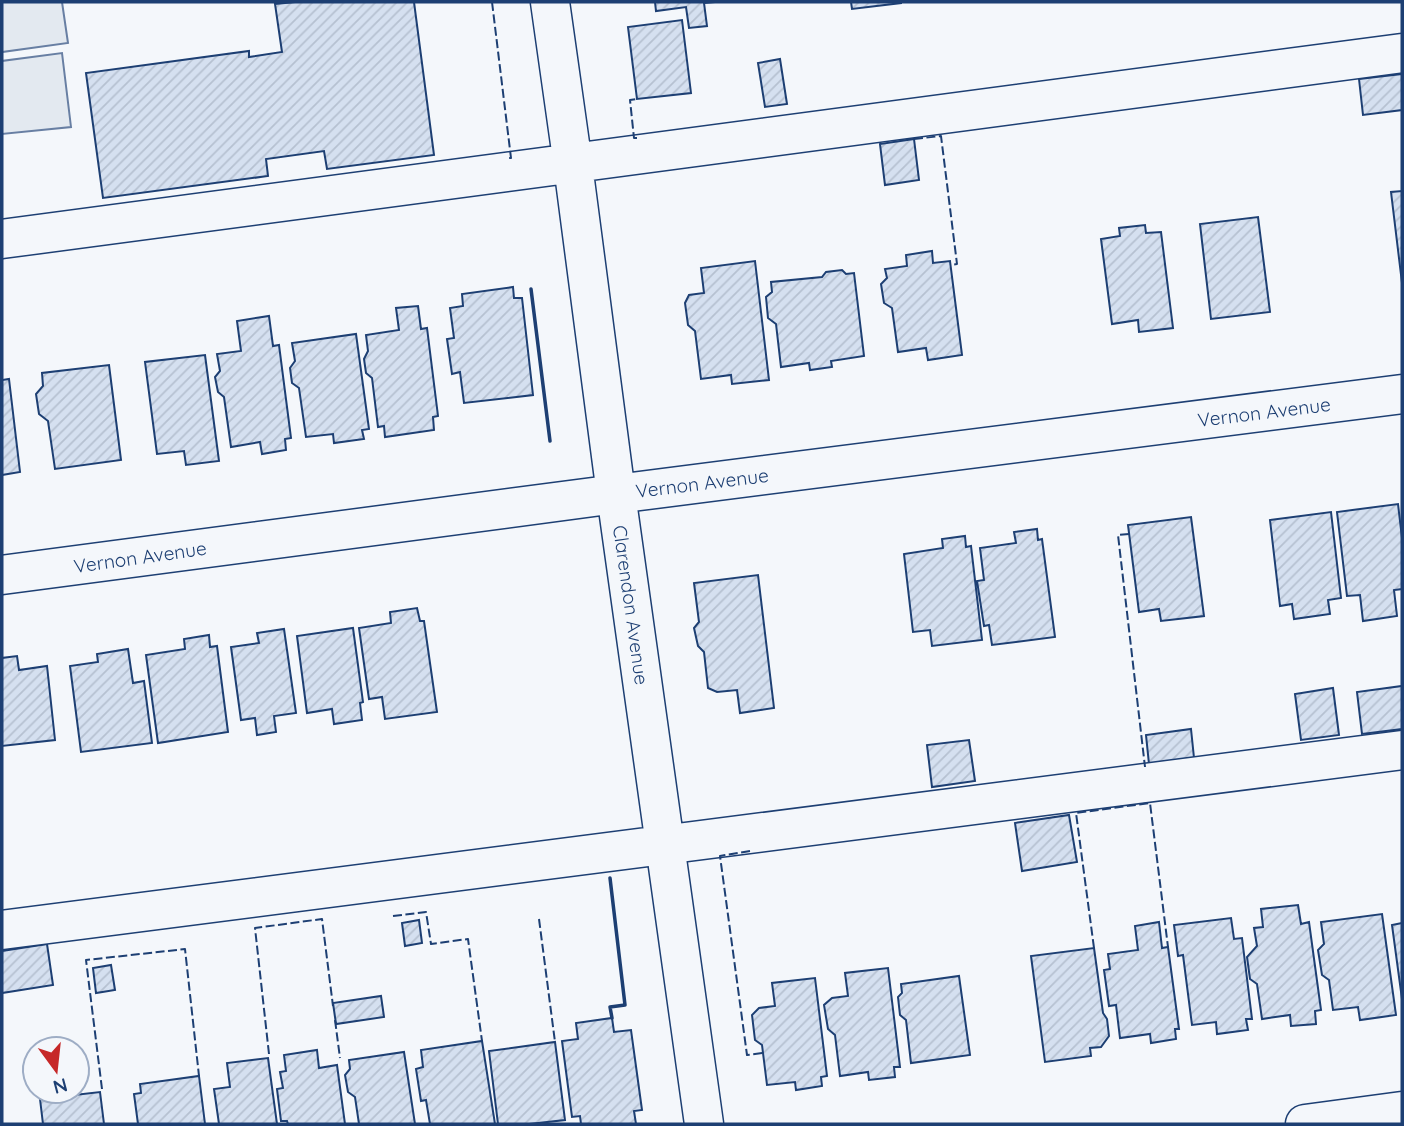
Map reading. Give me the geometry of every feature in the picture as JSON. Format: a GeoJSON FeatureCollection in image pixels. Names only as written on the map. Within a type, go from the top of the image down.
{"type":"FeatureCollection","features":[{"type":"Feature","properties":{"kind":"street","name":"Clarendon Avenue"},"geometry":{"type":"LineString","coordinates":[[550,2],[704,1124]]}},
{"type":"Feature","properties":{"kind":"street"},"geometry":{"type":"LineString","coordinates":[[2,239],[1402,53]]}},
{"type":"Feature","properties":{"kind":"street","name":"Vernon Avenue"},"geometry":{"type":"LineString","coordinates":[[2,575],[1402,394]]}},
{"type":"Feature","properties":{"kind":"street"},"geometry":{"type":"LineString","coordinates":[[2,930],[1402,750]]}},
{"type":"Feature","properties":{"kind":"street"},"geometry":{"type":"LineString","coordinates":[[1305,1124],[1402,1111]]}},
{"type":"Feature","properties":{"kind":"shaded area"},"geometry":{"type":"Polygon","coordinates":[[[2,2],[62,2],[68,43],[2,52],[2,2]]]}},
{"type":"Feature","properties":{"kind":"shaded area"},"geometry":{"type":"Polygon","coordinates":[[[62,53],[71,127],[2,134],[2,61],[62,53]]]}},
{"type":"Feature","properties":{"kind":"building"},"geometry":{"type":"Polygon","coordinates":[[[414,2],[434,155],[327,169],[324,151],[266,159],[268,176],[103,198],[86,73],[249,51],[249,57],[282,52],[275,4],[414,2]]]}},
{"type":"Feature","properties":{"kind":"building"},"geometry":{"type":"Polygon","coordinates":[[[655,2],[715,2],[704,3],[707,26],[689,28],[686,7],[656,11],[655,2]]]}},
{"type":"Feature","properties":{"kind":"building"},"geometry":{"type":"Polygon","coordinates":[[[851,2],[901,2],[901,3],[852,9],[851,2]]]}},
{"type":"Feature","properties":{"kind":"building"},"geometry":{"type":"Polygon","coordinates":[[[682,20],[691,93],[637,99],[628,27],[682,20]]]}},
{"type":"Feature","properties":{"kind":"building"},"geometry":{"type":"Polygon","coordinates":[[[780,59],[787,104],[765,107],[758,63],[780,59]]]}},
{"type":"Feature","properties":{"kind":"building"},"geometry":{"type":"Polygon","coordinates":[[[1402,74],[1402,110],[1363,115],[1359,79],[1402,74]]]}},
{"type":"Feature","properties":{"kind":"building"},"geometry":{"type":"Polygon","coordinates":[[[914,139],[919,180],[885,185],[880,144],[914,139]]]}},
{"type":"Feature","properties":{"kind":"building"},"geometry":{"type":"Polygon","coordinates":[[[1402,191],[1402,283],[1391,192],[1402,191]]]}},
{"type":"Feature","properties":{"kind":"building"},"geometry":{"type":"Polygon","coordinates":[[[1258,217],[1270,312],[1211,319],[1200,224],[1258,217]]]}},
{"type":"Feature","properties":{"kind":"building"},"geometry":{"type":"Polygon","coordinates":[[[1145,225],[1146,233],[1161,232],[1173,328],[1139,332],[1138,320],[1112,324],[1101,239],[1120,236],[1119,228],[1145,225]]]}},
{"type":"Feature","properties":{"kind":"building"},"geometry":{"type":"Polygon","coordinates":[[[932,251],[933,263],[950,261],[962,355],[928,360],[926,348],[898,352],[892,308],[884,303],[881,284],[887,278],[885,269],[907,266],[906,255],[932,251]]]}},
{"type":"Feature","properties":{"kind":"building"},"geometry":{"type":"Polygon","coordinates":[[[755,261],[769,380],[732,384],[731,375],[701,379],[695,331],[688,325],[685,303],[689,295],[704,293],[701,268],[755,261]]]}},
{"type":"Feature","properties":{"kind":"building"},"geometry":{"type":"Polygon","coordinates":[[[842,270],[846,274],[854,273],[864,356],[831,361],[832,367],[810,370],[809,363],[781,367],[776,324],[768,318],[766,297],[772,292],[771,282],[822,277],[826,272],[842,270]]]}},
{"type":"Feature","properties":{"kind":"building"},"geometry":{"type":"Polygon","coordinates":[[[513,287],[514,298],[522,298],[533,395],[464,403],[460,372],[452,374],[447,339],[454,338],[450,308],[463,306],[462,294],[513,287]]]}},
{"type":"Feature","properties":{"kind":"building"},"geometry":{"type":"Polygon","coordinates":[[[418,306],[421,329],[427,328],[438,416],[433,417],[434,430],[385,437],[384,426],[378,427],[372,378],[366,373],[366,335],[399,330],[396,308],[418,306]]]}},
{"type":"Feature","properties":{"kind":"building"},"geometry":{"type":"Polygon","coordinates":[[[269,316],[273,346],[279,345],[291,438],[285,439],[286,450],[262,454],[260,442],[231,447],[224,397],[218,392],[215,377],[220,371],[217,354],[241,351],[237,321],[269,316]]]}},
{"type":"Feature","properties":{"kind":"building"},"geometry":{"type":"Polygon","coordinates":[[[356,334],[369,429],[362,430],[364,439],[334,443],[333,434],[306,437],[299,388],[292,383],[290,368],[295,361],[292,343],[356,334]]]}},
{"type":"Feature","properties":{"kind":"building"},"geometry":{"type":"Polygon","coordinates":[[[205,355],[219,461],[186,465],[184,451],[157,454],[145,362],[205,355]]]}},
{"type":"Feature","properties":{"kind":"building"},"geometry":{"type":"Polygon","coordinates":[[[109,365],[121,460],[55,469],[48,421],[39,414],[36,394],[43,386],[42,373],[109,365]]]}},
{"type":"Feature","properties":{"kind":"building"},"geometry":{"type":"Polygon","coordinates":[[[9,379],[20,472],[2,475],[2,380],[9,379]]]}},
{"type":"Feature","properties":{"kind":"building"},"geometry":{"type":"Polygon","coordinates":[[[1398,504],[1402,538],[1402,589],[1394,590],[1397,616],[1363,621],[1360,595],[1347,596],[1337,512],[1398,504]]]}},
{"type":"Feature","properties":{"kind":"building"},"geometry":{"type":"Polygon","coordinates":[[[1331,512],[1341,598],[1328,600],[1330,614],[1294,619],[1292,604],[1280,606],[1270,520],[1331,512]]]}},
{"type":"Feature","properties":{"kind":"building"},"geometry":{"type":"Polygon","coordinates":[[[1191,517],[1204,616],[1161,621],[1159,609],[1139,612],[1128,525],[1191,517]]]}},
{"type":"Feature","properties":{"kind":"building"},"geometry":{"type":"Polygon","coordinates":[[[1037,529],[1038,540],[1042,539],[1055,637],[992,645],[989,625],[984,626],[977,581],[984,580],[980,548],[1016,543],[1014,532],[1037,529]]]}},
{"type":"Feature","properties":{"kind":"building"},"geometry":{"type":"Polygon","coordinates":[[[965,536],[966,547],[971,546],[982,640],[932,646],[930,630],[913,632],[904,554],[943,548],[942,539],[965,536]]]}},
{"type":"Feature","properties":{"kind":"building"},"geometry":{"type":"Polygon","coordinates":[[[758,575],[774,708],[740,713],[737,690],[717,692],[708,688],[704,652],[698,646],[694,628],[699,622],[694,583],[758,575]]]}},
{"type":"Feature","properties":{"kind":"building"},"geometry":{"type":"Polygon","coordinates":[[[417,608],[420,621],[424,621],[437,712],[385,719],[382,697],[369,699],[359,628],[391,623],[390,612],[417,608]]]}},
{"type":"Feature","properties":{"kind":"building"},"geometry":{"type":"Polygon","coordinates":[[[353,628],[363,702],[360,703],[362,720],[334,724],[332,709],[307,713],[297,636],[353,628]]]}},
{"type":"Feature","properties":{"kind":"building"},"geometry":{"type":"Polygon","coordinates":[[[284,629],[296,713],[274,716],[276,732],[257,735],[255,718],[241,720],[231,647],[259,643],[257,633],[284,629]]]}},
{"type":"Feature","properties":{"kind":"building"},"geometry":{"type":"Polygon","coordinates":[[[209,635],[210,647],[217,646],[228,732],[158,743],[146,655],[185,649],[184,639],[209,635]]]}},
{"type":"Feature","properties":{"kind":"building"},"geometry":{"type":"Polygon","coordinates":[[[128,649],[133,683],[144,681],[152,743],[81,752],[70,666],[98,662],[97,654],[128,649]]]}},
{"type":"Feature","properties":{"kind":"building"},"geometry":{"type":"Polygon","coordinates":[[[17,656],[19,670],[47,666],[55,740],[2,746],[2,658],[17,656]]]}},
{"type":"Feature","properties":{"kind":"building"},"geometry":{"type":"Polygon","coordinates":[[[1402,686],[1402,729],[1362,734],[1357,692],[1402,686]]]}},
{"type":"Feature","properties":{"kind":"building"},"geometry":{"type":"Polygon","coordinates":[[[1333,688],[1339,735],[1301,740],[1295,694],[1333,688]]]}},
{"type":"Feature","properties":{"kind":"building"},"geometry":{"type":"Polygon","coordinates":[[[1191,729],[1194,758],[1149,764],[1146,735],[1191,729]]]}},
{"type":"Feature","properties":{"kind":"building"},"geometry":{"type":"Polygon","coordinates":[[[969,740],[975,781],[932,787],[927,745],[969,740]]]}},
{"type":"Feature","properties":{"kind":"building"},"geometry":{"type":"Polygon","coordinates":[[[1069,815],[1077,862],[1022,871],[1015,823],[1069,815]]]}},
{"type":"Feature","properties":{"kind":"building"},"geometry":{"type":"Polygon","coordinates":[[[1298,905],[1301,924],[1309,922],[1321,1010],[1315,1011],[1316,1024],[1291,1026],[1290,1015],[1262,1019],[1257,984],[1250,979],[1247,957],[1257,946],[1254,928],[1263,927],[1261,909],[1298,905]]]}},
{"type":"Feature","properties":{"kind":"building"},"geometry":{"type":"Polygon","coordinates":[[[1382,914],[1396,1015],[1360,1020],[1358,1007],[1333,1010],[1329,980],[1322,975],[1318,950],[1324,944],[1321,922],[1382,914]]]}},
{"type":"Feature","properties":{"kind":"building"},"geometry":{"type":"Polygon","coordinates":[[[1231,918],[1234,939],[1242,938],[1252,1019],[1246,1019],[1248,1030],[1217,1034],[1216,1022],[1192,1025],[1183,955],[1178,956],[1174,925],[1231,918]]]}},
{"type":"Feature","properties":{"kind":"building"},"geometry":{"type":"Polygon","coordinates":[[[419,920],[422,943],[405,946],[402,923],[419,920]]]}},
{"type":"Feature","properties":{"kind":"building"},"geometry":{"type":"Polygon","coordinates":[[[1159,922],[1162,948],[1168,947],[1179,1029],[1175,1029],[1176,1039],[1151,1043],[1150,1034],[1120,1038],[1116,1005],[1109,1006],[1104,970],[1110,969],[1108,954],[1138,950],[1135,926],[1159,922]]]}},
{"type":"Feature","properties":{"kind":"building"},"geometry":{"type":"Polygon","coordinates":[[[1402,923],[1402,999],[1392,925],[1402,923]]]}},
{"type":"Feature","properties":{"kind":"building"},"geometry":{"type":"Polygon","coordinates":[[[47,944],[53,985],[2,993],[2,951],[47,944]]]}},
{"type":"Feature","properties":{"kind":"building"},"geometry":{"type":"Polygon","coordinates":[[[1094,948],[1109,1036],[1101,1047],[1090,1048],[1091,1056],[1045,1062],[1031,956],[1094,948]]]}},
{"type":"Feature","properties":{"kind":"building"},"geometry":{"type":"Polygon","coordinates":[[[111,965],[115,990],[96,993],[93,968],[111,965]]]}},
{"type":"Feature","properties":{"kind":"building"},"geometry":{"type":"Polygon","coordinates":[[[888,968],[900,1067],[894,1067],[895,1077],[869,1080],[868,1072],[840,1076],[835,1035],[828,1029],[824,1005],[832,998],[848,996],[845,973],[888,968]]]}},
{"type":"Feature","properties":{"kind":"building"},"geometry":{"type":"Polygon","coordinates":[[[959,976],[970,1055],[911,1063],[906,1020],[900,1015],[898,997],[902,993],[901,984],[959,976]]]}},
{"type":"Feature","properties":{"kind":"building"},"geometry":{"type":"Polygon","coordinates":[[[815,978],[827,1076],[821,1077],[822,1086],[796,1090],[795,1082],[767,1085],[762,1045],[755,1040],[752,1015],[759,1008],[775,1006],[772,983],[815,978]]]}},
{"type":"Feature","properties":{"kind":"building"},"geometry":{"type":"Polygon","coordinates":[[[381,996],[384,1017],[336,1024],[333,1003],[381,996]]]}},
{"type":"Feature","properties":{"kind":"building"},"geometry":{"type":"Polygon","coordinates":[[[612,1018],[614,1032],[631,1030],[642,1110],[634,1111],[636,1124],[581,1124],[580,1116],[572,1117],[562,1041],[578,1039],[576,1023],[612,1018]]]}},
{"type":"Feature","properties":{"kind":"building"},"geometry":{"type":"Polygon","coordinates":[[[482,1041],[495,1124],[430,1124],[426,1100],[421,1101],[416,1069],[423,1067],[421,1050],[482,1041]]]}},
{"type":"Feature","properties":{"kind":"building"},"geometry":{"type":"Polygon","coordinates":[[[555,1042],[565,1120],[498,1124],[489,1051],[555,1042]]]}},
{"type":"Feature","properties":{"kind":"building"},"geometry":{"type":"Polygon","coordinates":[[[317,1050],[319,1068],[337,1065],[345,1124],[288,1124],[287,1121],[281,1121],[277,1089],[283,1088],[280,1072],[286,1071],[284,1055],[317,1050]]]}},
{"type":"Feature","properties":{"kind":"building"},"geometry":{"type":"Polygon","coordinates":[[[404,1052],[415,1124],[359,1124],[355,1097],[348,1092],[345,1075],[350,1069],[349,1060],[404,1052]]]}},
{"type":"Feature","properties":{"kind":"building"},"geometry":{"type":"Polygon","coordinates":[[[268,1058],[277,1124],[219,1124],[214,1089],[230,1087],[227,1063],[268,1058]]]}},
{"type":"Feature","properties":{"kind":"building"},"geometry":{"type":"Polygon","coordinates":[[[199,1076],[205,1124],[138,1124],[134,1094],[141,1093],[140,1084],[199,1076]]]}},
{"type":"Feature","properties":{"kind":"building"},"geometry":{"type":"Polygon","coordinates":[[[100,1092],[104,1124],[43,1124],[41,1105],[91,1105],[91,1093],[100,1092]]]}},
{"type":"Feature","properties":{"kind":"fence"},"geometry":{"type":"LineString","coordinates":[[492,2],[509,158]]}},
{"type":"Feature","properties":{"kind":"fence"},"geometry":{"type":"LineString","coordinates":[[637,99],[630,100],[634,138],[637,138]]}},
{"type":"Feature","properties":{"kind":"fence"},"geometry":{"type":"LineString","coordinates":[[914,139],[941,136],[957,264],[950,265]]}},
{"type":"Feature","properties":{"kind":"fence"},"geometry":{"type":"LineString","coordinates":[[1129,534],[1118,535],[1145,767]]}},
{"type":"Feature","properties":{"kind":"fence"},"geometry":{"type":"LineString","coordinates":[[1094,948],[1076,813],[1150,803],[1168,947]]}},
{"type":"Feature","properties":{"kind":"fence"},"geometry":{"type":"LineString","coordinates":[[750,851],[720,856],[747,1055],[763,1053]]}},
{"type":"Feature","properties":{"kind":"fence"},"geometry":{"type":"LineString","coordinates":[[393,916],[426,912],[431,944],[468,939],[482,1041]]}},
{"type":"Feature","properties":{"kind":"fence"},"geometry":{"type":"LineString","coordinates":[[269,1054],[255,928],[322,919],[333,1006]]}},
{"type":"Feature","properties":{"kind":"fence"},"geometry":{"type":"LineString","coordinates":[[539,919],[555,1042]]}},
{"type":"Feature","properties":{"kind":"fence"},"geometry":{"type":"LineString","coordinates":[[102,1089],[86,960],[185,949],[199,1076]]}},
{"type":"Feature","properties":{"kind":"fence"},"geometry":{"type":"LineString","coordinates":[[335,1020],[340,1058]]}},
{"type":"Feature","properties":{"kind":"wall"},"geometry":{"type":"LineString","coordinates":[[531,289],[550,441]]}},
{"type":"Feature","properties":{"kind":"wall"},"geometry":{"type":"LineString","coordinates":[[610,878],[625,1005],[610,1007],[612,1018]]}}]}
